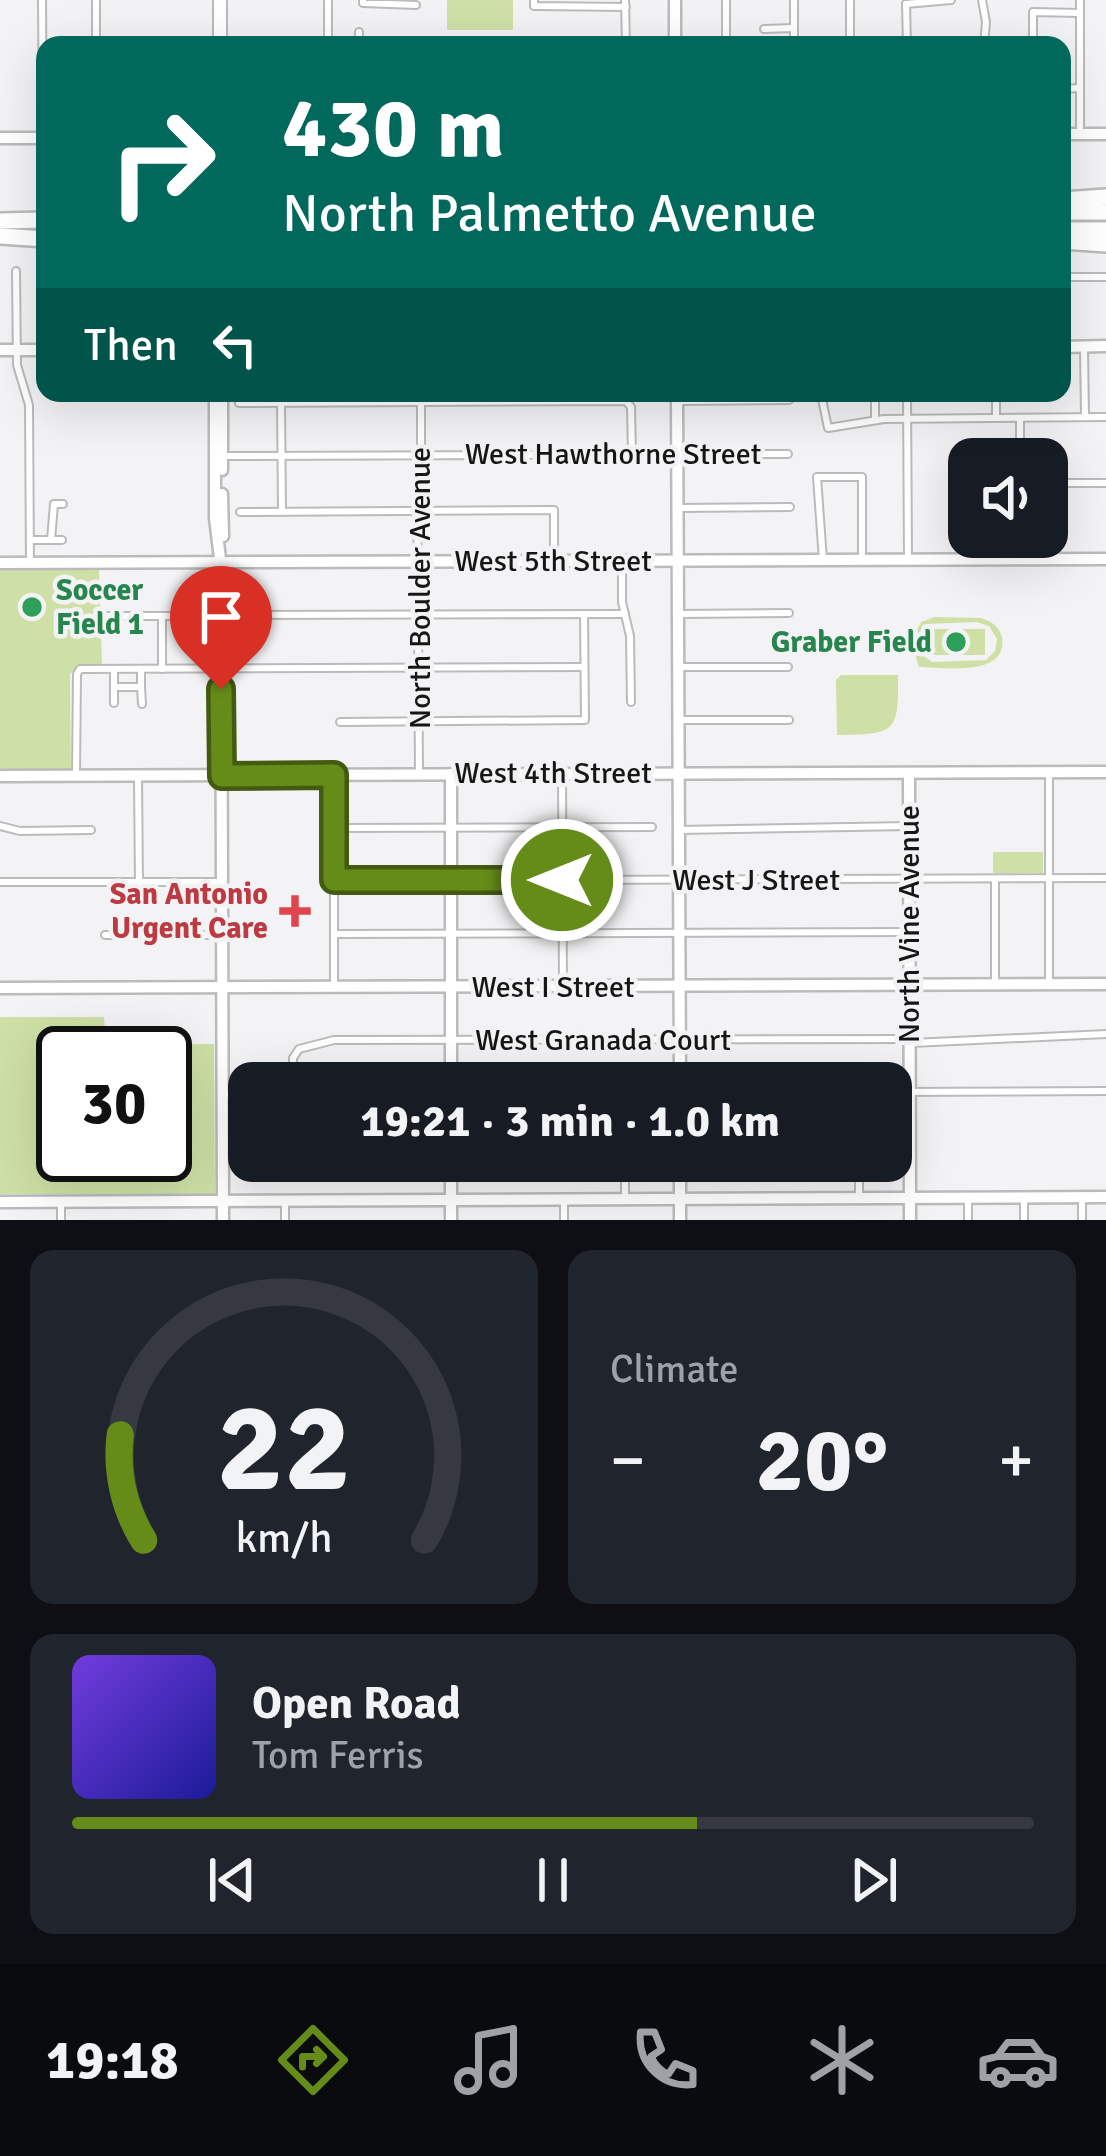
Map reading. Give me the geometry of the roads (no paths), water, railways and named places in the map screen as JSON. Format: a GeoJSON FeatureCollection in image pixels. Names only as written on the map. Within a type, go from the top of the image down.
{"type":"FeatureCollection","features":[{"type":"Feature","properties":{"kind":"highway"},"geometry":{"type":"LineString","coordinates":[[1071,199],[1106,197]]}},
{"type":"Feature","properties":{"kind":"highway"},"geometry":{"type":"LineString","coordinates":[[0,226],[25,214],[36,220]]}},
{"type":"Feature","properties":{"kind":"highway"},"geometry":{"type":"LineString","coordinates":[[1071,221],[1106,221]]}},
{"type":"Feature","properties":{"kind":"highway"},"geometry":{"type":"LineString","coordinates":[[0,226],[36,224]]}},
{"type":"Feature","properties":{"kind":"highway"},"geometry":{"type":"LineString","coordinates":[[1071,242],[1106,244]]}},
{"type":"Feature","properties":{"kind":"main road"},"geometry":{"type":"LineString","coordinates":[[220,0],[220,36]]}},
{"type":"Feature","properties":{"kind":"street"},"geometry":{"type":"LineString","coordinates":[[42,0],[43,36]]}},
{"type":"Feature","properties":{"kind":"street"},"geometry":{"type":"LineString","coordinates":[[96,0],[96,36]]}},
{"type":"Feature","properties":{"kind":"street"},"geometry":{"type":"LineString","coordinates":[[328,0],[328,36]]}},
{"type":"Feature","properties":{"kind":"street"},"geometry":{"type":"LineString","coordinates":[[675,0],[675,36]]}},
{"type":"Feature","properties":{"kind":"street"},"geometry":{"type":"LineString","coordinates":[[726,0],[726,36]]}},
{"type":"Feature","properties":{"kind":"street"},"geometry":{"type":"LineString","coordinates":[[794,0],[794,36]]}},
{"type":"Feature","properties":{"kind":"street"},"geometry":{"type":"LineString","coordinates":[[850,0],[850,36]]}},
{"type":"Feature","properties":{"kind":"street"},"geometry":{"type":"LineString","coordinates":[[907,36],[906,2],[951,0]]}},
{"type":"Feature","properties":{"kind":"street"},"geometry":{"type":"LineString","coordinates":[[982,0],[985,36]]}},
{"type":"Feature","properties":{"kind":"street"},"geometry":{"type":"LineString","coordinates":[[1080,0],[1080,134]]}},
{"type":"Feature","properties":{"kind":"street"},"geometry":{"type":"LineString","coordinates":[[363,2],[416,5]]}},
{"type":"Feature","properties":{"kind":"street"},"geometry":{"type":"LineString","coordinates":[[534,3],[625,3],[626,36]]}},
{"type":"Feature","properties":{"kind":"street"},"geometry":{"type":"LineString","coordinates":[[1033,36],[1033,12],[1080,13]]}},
{"type":"Feature","properties":{"kind":"street"},"geometry":{"type":"LineString","coordinates":[[764,28],[794,28]]}},
{"type":"Feature","properties":{"kind":"street"},"geometry":{"type":"LineString","coordinates":[[1071,88],[1080,88]]}},
{"type":"Feature","properties":{"kind":"street"},"geometry":{"type":"LineString","coordinates":[[1071,134],[1106,134]]}},
{"type":"Feature","properties":{"kind":"street"},"geometry":{"type":"LineString","coordinates":[[0,138],[36,138]]}},
{"type":"Feature","properties":{"kind":"street"},"geometry":{"type":"LineString","coordinates":[[16,271],[16,350],[28,397],[30,563]]}},
{"type":"Feature","properties":{"kind":"street"},"geometry":{"type":"LineString","coordinates":[[1071,277],[1104,277]]}},
{"type":"Feature","properties":{"kind":"street"},"geometry":{"type":"LineString","coordinates":[[1071,347],[1106,346]]}},
{"type":"Feature","properties":{"kind":"street"},"geometry":{"type":"LineString","coordinates":[[1084,347],[1085,417]]}},
{"type":"Feature","properties":{"kind":"street"},"geometry":{"type":"LineString","coordinates":[[0,350],[36,350]]}},
{"type":"Feature","properties":{"kind":"street"},"geometry":{"type":"LineString","coordinates":[[218,402],[220,455],[214,518],[221,615],[223,1220]]}},
{"type":"Feature","properties":{"kind":"street"},"geometry":{"type":"LineString","coordinates":[[239,403],[421,402]]}},
{"type":"Feature","properties":{"kind":"street","name":"North Boulder Avenue"},"geometry":{"type":"LineString","coordinates":[[419,775],[417,460],[421,455],[421,402]]}},
{"type":"Feature","properties":{"kind":"street"},"geometry":{"type":"LineString","coordinates":[[628,402],[632,454]]}},
{"type":"Feature","properties":{"kind":"street"},"geometry":{"type":"LineString","coordinates":[[677,402],[680,1062]]}},
{"type":"Feature","properties":{"kind":"street"},"geometry":{"type":"LineString","coordinates":[[823,402],[828,428],[875,420],[1106,417]]}},
{"type":"Feature","properties":{"kind":"street"},"geometry":{"type":"LineString","coordinates":[[875,402],[875,420]]}},
{"type":"Feature","properties":{"kind":"street"},"geometry":{"type":"LineString","coordinates":[[908,402],[908,560]]}},
{"type":"Feature","properties":{"kind":"street"},"geometry":{"type":"LineString","coordinates":[[995,402],[996,418]]}},
{"type":"Feature","properties":{"kind":"street"},"geometry":{"type":"LineString","coordinates":[[281,403],[282,511]]}},
{"type":"Feature","properties":{"kind":"street"},"geometry":{"type":"LineString","coordinates":[[1020,418],[1020,438]]}},
{"type":"Feature","properties":{"kind":"street","name":"West Hawthorne Street"},"geometry":{"type":"LineString","coordinates":[[220,455],[788,454]]}},
{"type":"Feature","properties":{"kind":"street"},"geometry":{"type":"LineString","coordinates":[[823,560],[818,477],[862,476],[862,560]]}},
{"type":"Feature","properties":{"kind":"street"},"geometry":{"type":"LineString","coordinates":[[1068,483],[1106,483]]}},
{"type":"Feature","properties":{"kind":"street"},"geometry":{"type":"LineString","coordinates":[[51,540],[54,504],[63,503]]}},
{"type":"Feature","properties":{"kind":"street"},"geometry":{"type":"LineString","coordinates":[[677,508],[790,507]]}},
{"type":"Feature","properties":{"kind":"street"},"geometry":{"type":"LineString","coordinates":[[240,512],[554,510],[554,561]]}},
{"type":"Feature","properties":{"kind":"street"},"geometry":{"type":"LineString","coordinates":[[30,540],[62,540]]}},
{"type":"Feature","properties":{"kind":"street","name":"West 5th Street"},"geometry":{"type":"LineString","coordinates":[[0,563],[1106,559]]}},
{"type":"Feature","properties":{"kind":"street"},"geometry":{"type":"LineString","coordinates":[[622,561],[631,702]]}},
{"type":"Feature","properties":{"kind":"street"},"geometry":{"type":"LineString","coordinates":[[340,722],[585,720],[584,614]]}},
{"type":"Feature","properties":{"kind":"street"},"geometry":{"type":"LineString","coordinates":[[221,615],[625,614]]}},
{"type":"Feature","properties":{"kind":"street"},"geometry":{"type":"LineString","coordinates":[[678,614],[789,614]]}},
{"type":"Feature","properties":{"kind":"street"},"geometry":{"type":"LineString","coordinates":[[105,616],[202,616]]}},
{"type":"Feature","properties":{"kind":"street"},"geometry":{"type":"LineString","coordinates":[[162,669],[163,616]]}},
{"type":"Feature","properties":{"kind":"street"},"geometry":{"type":"LineString","coordinates":[[76,776],[78,671],[584,667]]}},
{"type":"Feature","properties":{"kind":"street"},"geometry":{"type":"LineString","coordinates":[[678,667],[788,667]]}},
{"type":"Feature","properties":{"kind":"street"},"geometry":{"type":"LineString","coordinates":[[114,669],[114,703]]}},
{"type":"Feature","properties":{"kind":"street"},"geometry":{"type":"LineString","coordinates":[[141,669],[142,704]]}},
{"type":"Feature","properties":{"kind":"street"},"geometry":{"type":"LineString","coordinates":[[115,687],[141,687]]}},
{"type":"Feature","properties":{"kind":"street"},"geometry":{"type":"LineString","coordinates":[[678,721],[789,720]]}},
{"type":"Feature","properties":{"kind":"street","name":"North Vine Avenue"},"geometry":{"type":"LineString","coordinates":[[909,772],[909,1062]]}},
{"type":"Feature","properties":{"kind":"street"},"geometry":{"type":"LineString","coordinates":[[1048,772],[1049,985]]}},
{"type":"Feature","properties":{"kind":"street","name":"West 4th Street"},"geometry":{"type":"LineString","coordinates":[[0,776],[1106,772]]}},
{"type":"Feature","properties":{"kind":"street"},"geometry":{"type":"LineString","coordinates":[[451,774],[451,1062]]}},
{"type":"Feature","properties":{"kind":"street"},"geometry":{"type":"LineString","coordinates":[[562,774],[563,987]]}},
{"type":"Feature","properties":{"kind":"street"},"geometry":{"type":"LineString","coordinates":[[334,775],[334,988]]}},
{"type":"Feature","properties":{"kind":"street"},"geometry":{"type":"LineString","coordinates":[[138,776],[139,882]]}},
{"type":"Feature","properties":{"kind":"street"},"geometry":{"type":"LineString","coordinates":[[0,826],[91,830]]}},
{"type":"Feature","properties":{"kind":"street"},"geometry":{"type":"LineString","coordinates":[[679,830],[909,826]]}},
{"type":"Feature","properties":{"kind":"street"},"geometry":{"type":"LineString","coordinates":[[334,828],[652,827]]}},
{"type":"Feature","properties":{"kind":"street","name":"West J Street"},"geometry":{"type":"LineString","coordinates":[[334,880],[1106,878]]}},
{"type":"Feature","properties":{"kind":"street"},"geometry":{"type":"LineString","coordinates":[[995,879],[995,985]]}},
{"type":"Feature","properties":{"kind":"street"},"geometry":{"type":"LineString","coordinates":[[0,882],[222,882]]}},
{"type":"Feature","properties":{"kind":"street"},"geometry":{"type":"LineString","coordinates":[[334,934],[909,932]]}},
{"type":"Feature","properties":{"kind":"street"},"geometry":{"type":"LineString","coordinates":[[105,935],[222,935]]}},
{"type":"Feature","properties":{"kind":"street","name":"West I Street"},"geometry":{"type":"LineString","coordinates":[[0,988],[1106,984]]}},
{"type":"Feature","properties":{"kind":"street","name":"West Granada Court"},"geometry":{"type":"LineString","coordinates":[[292,1062],[298,1049],[334,1040],[909,1041],[1106,1034]]}},
{"type":"Feature","properties":{"kind":"street"},"geometry":{"type":"LineString","coordinates":[[912,1092],[1106,1091]]}},
{"type":"Feature","properties":{"kind":"street"},"geometry":{"type":"LineString","coordinates":[[223,1094],[228,1094]]}},
{"type":"Feature","properties":{"kind":"street"},"geometry":{"type":"LineString","coordinates":[[452,1182],[452,1220]]}},
{"type":"Feature","properties":{"kind":"street"},"geometry":{"type":"LineString","coordinates":[[625,1182],[625,1199]]}},
{"type":"Feature","properties":{"kind":"street"},"geometry":{"type":"LineString","coordinates":[[680,1182],[680,1220]]}},
{"type":"Feature","properties":{"kind":"street"},"geometry":{"type":"LineString","coordinates":[[860,1182],[860,1198]]}},
{"type":"Feature","properties":{"kind":"street","name":"North Vine Avenue"},"geometry":{"type":"LineString","coordinates":[[910,1182],[910,1220]]}},
{"type":"Feature","properties":{"kind":"street"},"geometry":{"type":"LineString","coordinates":[[0,1202],[1106,1197]]}},
{"type":"Feature","properties":{"kind":"street"},"geometry":{"type":"LineString","coordinates":[[968,1198],[968,1220]]}},
{"type":"Feature","properties":{"kind":"street"},"geometry":{"type":"LineString","coordinates":[[1024,1198],[1024,1220]]}},
{"type":"Feature","properties":{"kind":"street"},"geometry":{"type":"LineString","coordinates":[[1082,1198],[1082,1220]]}},
{"type":"Feature","properties":{"kind":"street"},"geometry":{"type":"LineString","coordinates":[[564,1199],[564,1220]]}},
{"type":"Feature","properties":{"kind":"street"},"geometry":{"type":"LineString","coordinates":[[285,1200],[285,1220]]}},
{"type":"Feature","properties":{"kind":"street"},"geometry":{"type":"LineString","coordinates":[[61,1201],[62,1220]]}},
{"type":"Feature","properties":{"kind":"place","name":"Soccer Field 1"},"geometry":{"type":"Point","coordinates":[32,607]}},
{"type":"Feature","properties":{"kind":"place","name":"Graber Field"},"geometry":{"type":"Point","coordinates":[956,642]}},
{"type":"Feature","properties":{"kind":"place","name":"San Antonio Urgent Care"},"geometry":{"type":"Point","coordinates":[295,911]}}]}
